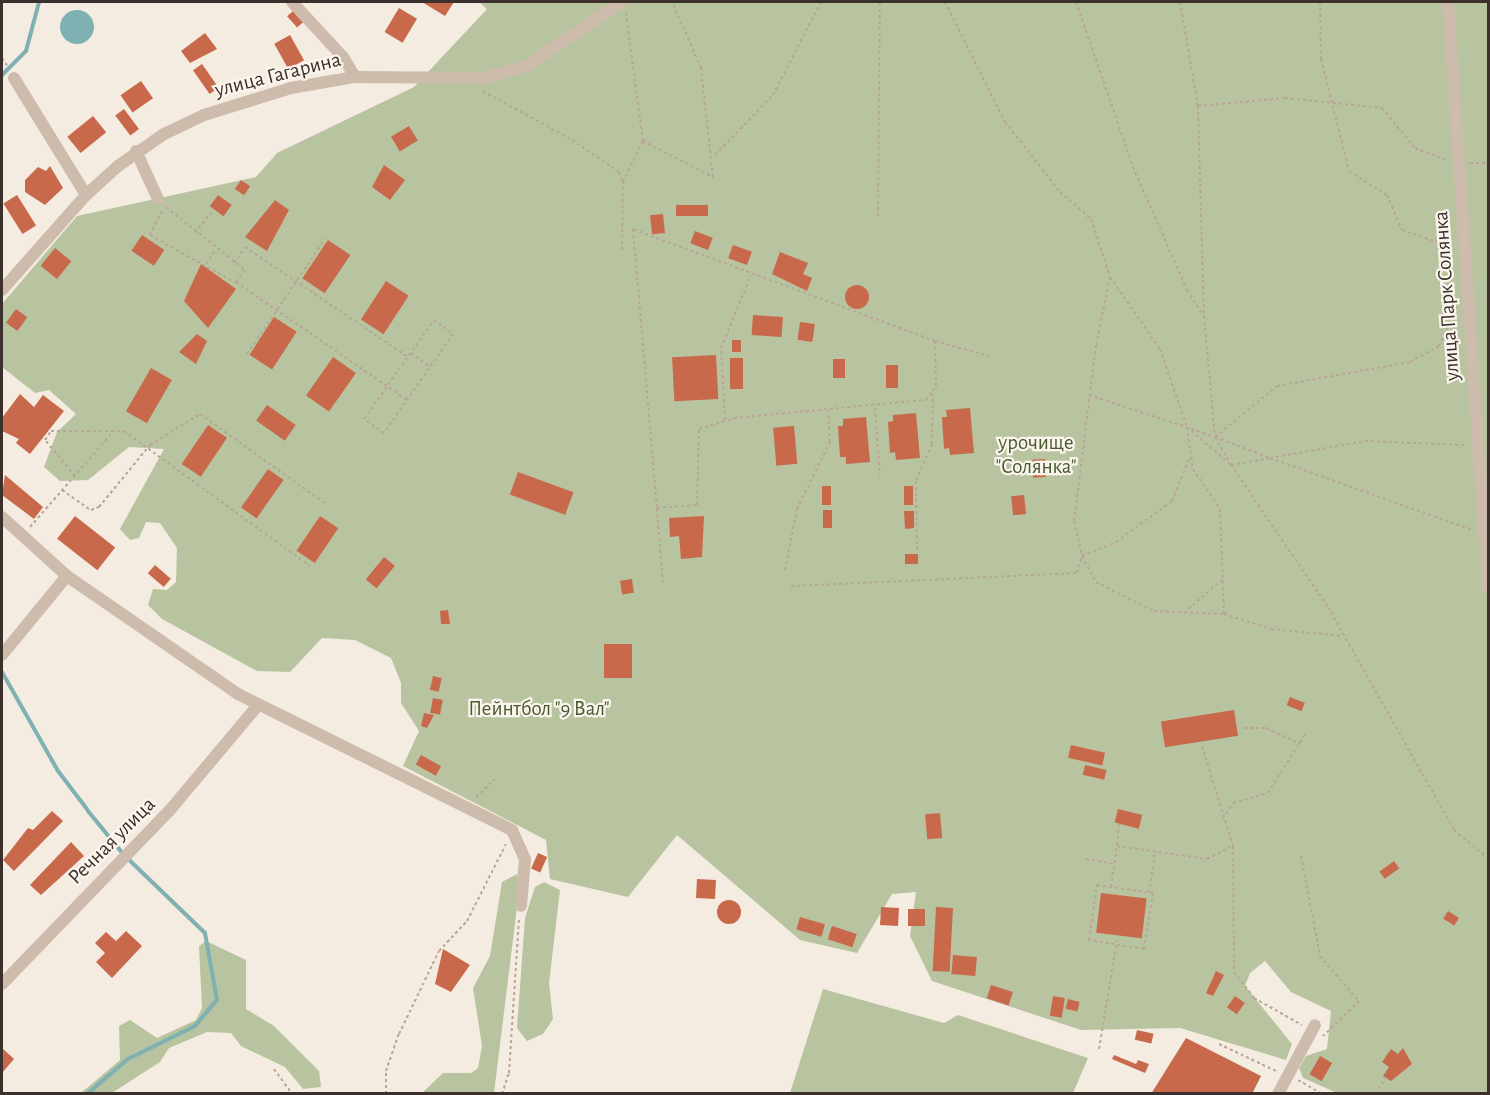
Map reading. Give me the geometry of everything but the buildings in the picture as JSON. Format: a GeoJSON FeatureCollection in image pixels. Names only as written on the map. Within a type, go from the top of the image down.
{"type":"FeatureCollection","features":[{"type":"Feature","properties":{"kind":"street","name":"улица Гагарина"},"geometry":{"type":"LineString","coordinates":[[2,290],[86,195],[136,152],[204,115],[291,88],[355,77],[343,57],[292,2]]}},
{"type":"Feature","properties":{"kind":"street"},"geometry":{"type":"LineString","coordinates":[[355,77],[495,75],[526,66],[624,2]]}},
{"type":"Feature","properties":{"kind":"street","name":"улица Парк Солянка"},"geometry":{"type":"LineString","coordinates":[[1448,2],[1466,299],[1488,588]]}},
{"type":"Feature","properties":{"kind":"street"},"geometry":{"type":"LineString","coordinates":[[14,78],[86,195]]}},
{"type":"Feature","properties":{"kind":"street"},"geometry":{"type":"LineString","coordinates":[[136,152],[161,202]]}},
{"type":"Feature","properties":{"kind":"street"},"geometry":{"type":"LineString","coordinates":[[2,519],[68,576],[259,704],[470,807],[512,830],[525,859],[520,906]]}},
{"type":"Feature","properties":{"kind":"street"},"geometry":{"type":"LineString","coordinates":[[2,652],[68,576]]}},
{"type":"Feature","properties":{"kind":"street","name":"Речная улица"},"geometry":{"type":"LineString","coordinates":[[2,984],[248,724],[259,704]]}},
{"type":"Feature","properties":{"kind":"street"},"geometry":{"type":"LineString","coordinates":[[1278,1094],[1313,1028]]}},
{"type":"Feature","properties":{"kind":"path"},"geometry":{"type":"LineString","coordinates":[[623,182],[644,141],[624,2]]}},
{"type":"Feature","properties":{"kind":"path"},"geometry":{"type":"LineString","coordinates":[[644,141],[713,177],[715,155],[701,68],[672,2]]}},
{"type":"Feature","properties":{"kind":"path"},"geometry":{"type":"LineString","coordinates":[[715,155],[773,95],[821,2]]}},
{"type":"Feature","properties":{"kind":"path"},"geometry":{"type":"LineString","coordinates":[[878,216],[880,2]]}},
{"type":"Feature","properties":{"kind":"path"},"geometry":{"type":"LineString","coordinates":[[945,2],[1005,122],[1060,192],[1091,219],[1110,277],[1160,349],[1187,427],[1193,469],[1220,509],[1224,614]]}},
{"type":"Feature","properties":{"kind":"path"},"geometry":{"type":"LineString","coordinates":[[1076,2],[1133,167],[1187,290],[1204,316]]}},
{"type":"Feature","properties":{"kind":"path"},"geometry":{"type":"LineString","coordinates":[[1180,2],[1198,105],[1204,316],[1215,437],[1231,465],[1345,636],[1454,830],[1488,858]]}},
{"type":"Feature","properties":{"kind":"path"},"geometry":{"type":"LineString","coordinates":[[1320,2],[1321,59],[1349,171],[1387,195],[1402,230],[1463,250]]}},
{"type":"Feature","properties":{"kind":"path"},"geometry":{"type":"LineString","coordinates":[[2,58],[5,62]]}},
{"type":"Feature","properties":{"kind":"path"},"geometry":{"type":"LineString","coordinates":[[475,88],[572,140],[619,172],[623,182],[622,250]]}},
{"type":"Feature","properties":{"kind":"path"},"geometry":{"type":"LineString","coordinates":[[1198,105],[1286,98],[1382,108],[1415,148],[1457,164],[1488,164]]}},
{"type":"Feature","properties":{"kind":"path"},"geometry":{"type":"LineString","coordinates":[[236,282],[245,270],[195,233],[161,202],[150,235],[236,282],[407,400]]}},
{"type":"Feature","properties":{"kind":"path"},"geometry":{"type":"LineString","coordinates":[[195,233],[212,212]]}},
{"type":"Feature","properties":{"kind":"path"},"geometry":{"type":"LineString","coordinates":[[663,585],[633,229],[751,275],[934,341],[988,356]]}},
{"type":"Feature","properties":{"kind":"path"},"geometry":{"type":"LineString","coordinates":[[247,354],[325,239]]}},
{"type":"Feature","properties":{"kind":"path"},"geometry":{"type":"LineString","coordinates":[[234,262],[245,247],[408,357]]}},
{"type":"Feature","properties":{"kind":"path"},"geometry":{"type":"LineString","coordinates":[[206,265],[216,249]]}},
{"type":"Feature","properties":{"kind":"path"},"geometry":{"type":"LineString","coordinates":[[725,420],[721,348],[751,275]]}},
{"type":"Feature","properties":{"kind":"path"},"geometry":{"type":"LineString","coordinates":[[1110,277],[1089,395],[1074,521],[1082,556],[1096,582],[1119,598],[1154,611],[1188,609],[1224,614],[1271,629],[1345,636]]}},
{"type":"Feature","properties":{"kind":"path"},"geometry":{"type":"LineString","coordinates":[[1215,437],[1277,386],[1410,362],[1439,346],[1450,313],[1466,299]]}},
{"type":"Feature","properties":{"kind":"path"},"geometry":{"type":"LineString","coordinates":[[434,320],[453,334],[384,433],[364,419],[408,357],[434,320]]}},
{"type":"Feature","properties":{"kind":"path"},"geometry":{"type":"LineString","coordinates":[[916,550],[916,480],[932,444],[934,341]]}},
{"type":"Feature","properties":{"kind":"path"},"geometry":{"type":"LineString","coordinates":[[411,353],[430,367]]}},
{"type":"Feature","properties":{"kind":"path"},"geometry":{"type":"LineString","coordinates":[[657,508],[697,505],[699,429],[725,420],[914,404],[933,394]]}},
{"type":"Feature","properties":{"kind":"path"},"geometry":{"type":"LineString","coordinates":[[1089,395],[1187,427],[1484,534]]}},
{"type":"Feature","properties":{"kind":"path"},"geometry":{"type":"LineString","coordinates":[[875,408],[880,476]]}},
{"type":"Feature","properties":{"kind":"path"},"geometry":{"type":"LineString","coordinates":[[785,570],[797,509],[830,442],[828,411]]}},
{"type":"Feature","properties":{"kind":"path"},"geometry":{"type":"LineString","coordinates":[[62,490],[91,510],[99,507],[150,445],[200,414],[327,505]]}},
{"type":"Feature","properties":{"kind":"path"},"geometry":{"type":"LineString","coordinates":[[1187,427],[1231,465]]}},
{"type":"Feature","properties":{"kind":"path"},"geometry":{"type":"LineString","coordinates":[[75,476],[45,440],[51,431],[114,431],[150,445],[310,566]]}},
{"type":"Feature","properties":{"kind":"path"},"geometry":{"type":"LineString","coordinates":[[22,536],[114,431]]}},
{"type":"Feature","properties":{"kind":"path"},"geometry":{"type":"LineString","coordinates":[[1231,465],[1365,441],[1477,446]]}},
{"type":"Feature","properties":{"kind":"path"},"geometry":{"type":"LineString","coordinates":[[1082,556],[1116,542],[1172,501],[1190,457]]}},
{"type":"Feature","properties":{"kind":"path"},"geometry":{"type":"LineString","coordinates":[[791,586],[1077,573],[1082,556]]}},
{"type":"Feature","properties":{"kind":"path"},"geometry":{"type":"LineString","coordinates":[[1188,609],[1222,579]]}},
{"type":"Feature","properties":{"kind":"path"},"geometry":{"type":"LineString","coordinates":[[1244,728],[1266,728],[1300,744]]}},
{"type":"Feature","properties":{"kind":"path"},"geometry":{"type":"LineString","coordinates":[[1226,814],[1233,803],[1268,794],[1305,734]]}},
{"type":"Feature","properties":{"kind":"path"},"geometry":{"type":"LineString","coordinates":[[1202,746],[1226,814],[1233,846],[1234,972],[1254,998],[1313,1028],[1324,1037],[1359,1001],[1320,956],[1301,856]]}},
{"type":"Feature","properties":{"kind":"path"},"geometry":{"type":"LineString","coordinates":[[470,807],[495,779]]}},
{"type":"Feature","properties":{"kind":"path"},"geometry":{"type":"LineString","coordinates":[[1111,887],[1119,824]]}},
{"type":"Feature","properties":{"kind":"path"},"geometry":{"type":"LineString","coordinates":[[386,1094],[386,1071],[399,1034],[439,951],[467,921],[512,830]]}},
{"type":"Feature","properties":{"kind":"path"},"geometry":{"type":"LineString","coordinates":[[1117,846],[1207,859],[1233,846]]}},
{"type":"Feature","properties":{"kind":"path"},"geometry":{"type":"LineString","coordinates":[[1149,893],[1097,885],[1089,940],[1144,949],[1155,852]]}},
{"type":"Feature","properties":{"kind":"path"},"geometry":{"type":"LineString","coordinates":[[1086,859],[1114,864]]}},
{"type":"Feature","properties":{"kind":"path"},"geometry":{"type":"LineString","coordinates":[[502,1094],[509,1073],[520,906]]}},
{"type":"Feature","properties":{"kind":"path"},"geometry":{"type":"LineString","coordinates":[[1100,1049],[1117,940]]}},
{"type":"Feature","properties":{"kind":"path"},"geometry":{"type":"LineString","coordinates":[[1219,1044],[1287,1075],[1322,1094]]}},
{"type":"Feature","properties":{"kind":"path"},"geometry":{"type":"LineString","coordinates":[[274,1069],[292,1094]]}},
{"type":"Feature","properties":{"kind":"path"},"geometry":{"type":"LineString","coordinates":[[1375,1094],[1386,1077]]}},
{"type":"Feature","properties":{"kind":"green space","name":"урочище \"Солянка\""},"geometry":{"type":"Polygon","coordinates":[[[479,2],[1488,2],[1488,1093],[1337,1093],[1303,1078],[1299,1068],[1306,1056],[1327,1049],[1331,1011],[1291,992],[1265,961],[1250,973],[1245,986],[1292,1044],[1286,1060],[1180,1028],[1081,1030],[932,981],[910,936],[916,892],[892,894],[857,953],[800,940],[677,835],[628,897],[550,879],[546,840],[403,766],[419,731],[401,703],[401,683],[391,658],[355,640],[322,638],[290,672],[257,671],[162,619],[148,605],[153,589],[167,590],[176,582],[177,548],[160,523],[146,522],[139,538],[130,540],[120,529],[164,449],[129,447],[88,480],[60,481],[44,467],[57,432],[76,414],[49,390],[35,393],[2,367],[2,304],[77,216],[256,177],[277,153],[414,87],[487,9],[479,2]]]}},
{"type":"Feature","properties":{"kind":"green space"},"geometry":{"type":"Polygon","coordinates":[[[517,874],[519,891],[494,1093],[421,1094],[443,1073],[471,1073],[478,1068],[482,1046],[473,988],[490,956],[502,882],[517,874]]]}},
{"type":"Feature","properties":{"kind":"green space"},"geometry":{"type":"Polygon","coordinates":[[[544,882],[560,890],[549,983],[553,1019],[543,1034],[527,1041],[517,1028],[525,918],[535,887],[544,882]]]}},
{"type":"Feature","properties":{"kind":"green space"},"geometry":{"type":"Polygon","coordinates":[[[206,941],[246,960],[246,1009],[274,1026],[319,1071],[321,1087],[303,1089],[285,1067],[241,1046],[231,1033],[207,1032],[169,1048],[160,1062],[112,1093],[81,1093],[120,1060],[119,1026],[130,1020],[157,1038],[196,1020],[202,1008],[199,946],[206,941]]]}},
{"type":"Feature","properties":{"kind":"green space"},"geometry":{"type":"Polygon","coordinates":[[[823,989],[944,1023],[958,1015],[1088,1058],[1073,1093],[790,1093],[823,989]]]}},
{"type":"Feature","properties":{"kind":"water"},"geometry":{"type":"Polygon","coordinates":[[[77,10],[89,15],[94,27],[89,39],[77,44],[65,39],[60,27],[65,15],[77,10]]]}},
{"type":"Feature","properties":{"kind":"waterway"},"geometry":{"type":"LineString","coordinates":[[2,75],[26,51],[39,2]]}},
{"type":"Feature","properties":{"kind":"waterway"},"geometry":{"type":"LineString","coordinates":[[2,672],[58,771],[87,809]]}},
{"type":"Feature","properties":{"kind":"waterway"},"geometry":{"type":"LineString","coordinates":[[88,811],[124,855]]}},
{"type":"Feature","properties":{"kind":"waterway"},"geometry":{"type":"LineString","coordinates":[[87,1094],[128,1059],[195,1026],[217,1000],[205,933],[128,859]]}},
{"type":"Feature","properties":{"kind":"park label","name":"Пейнтбол \"9 Вал\""},"geometry":{"type":"Point","coordinates":[539,709]}}]}
